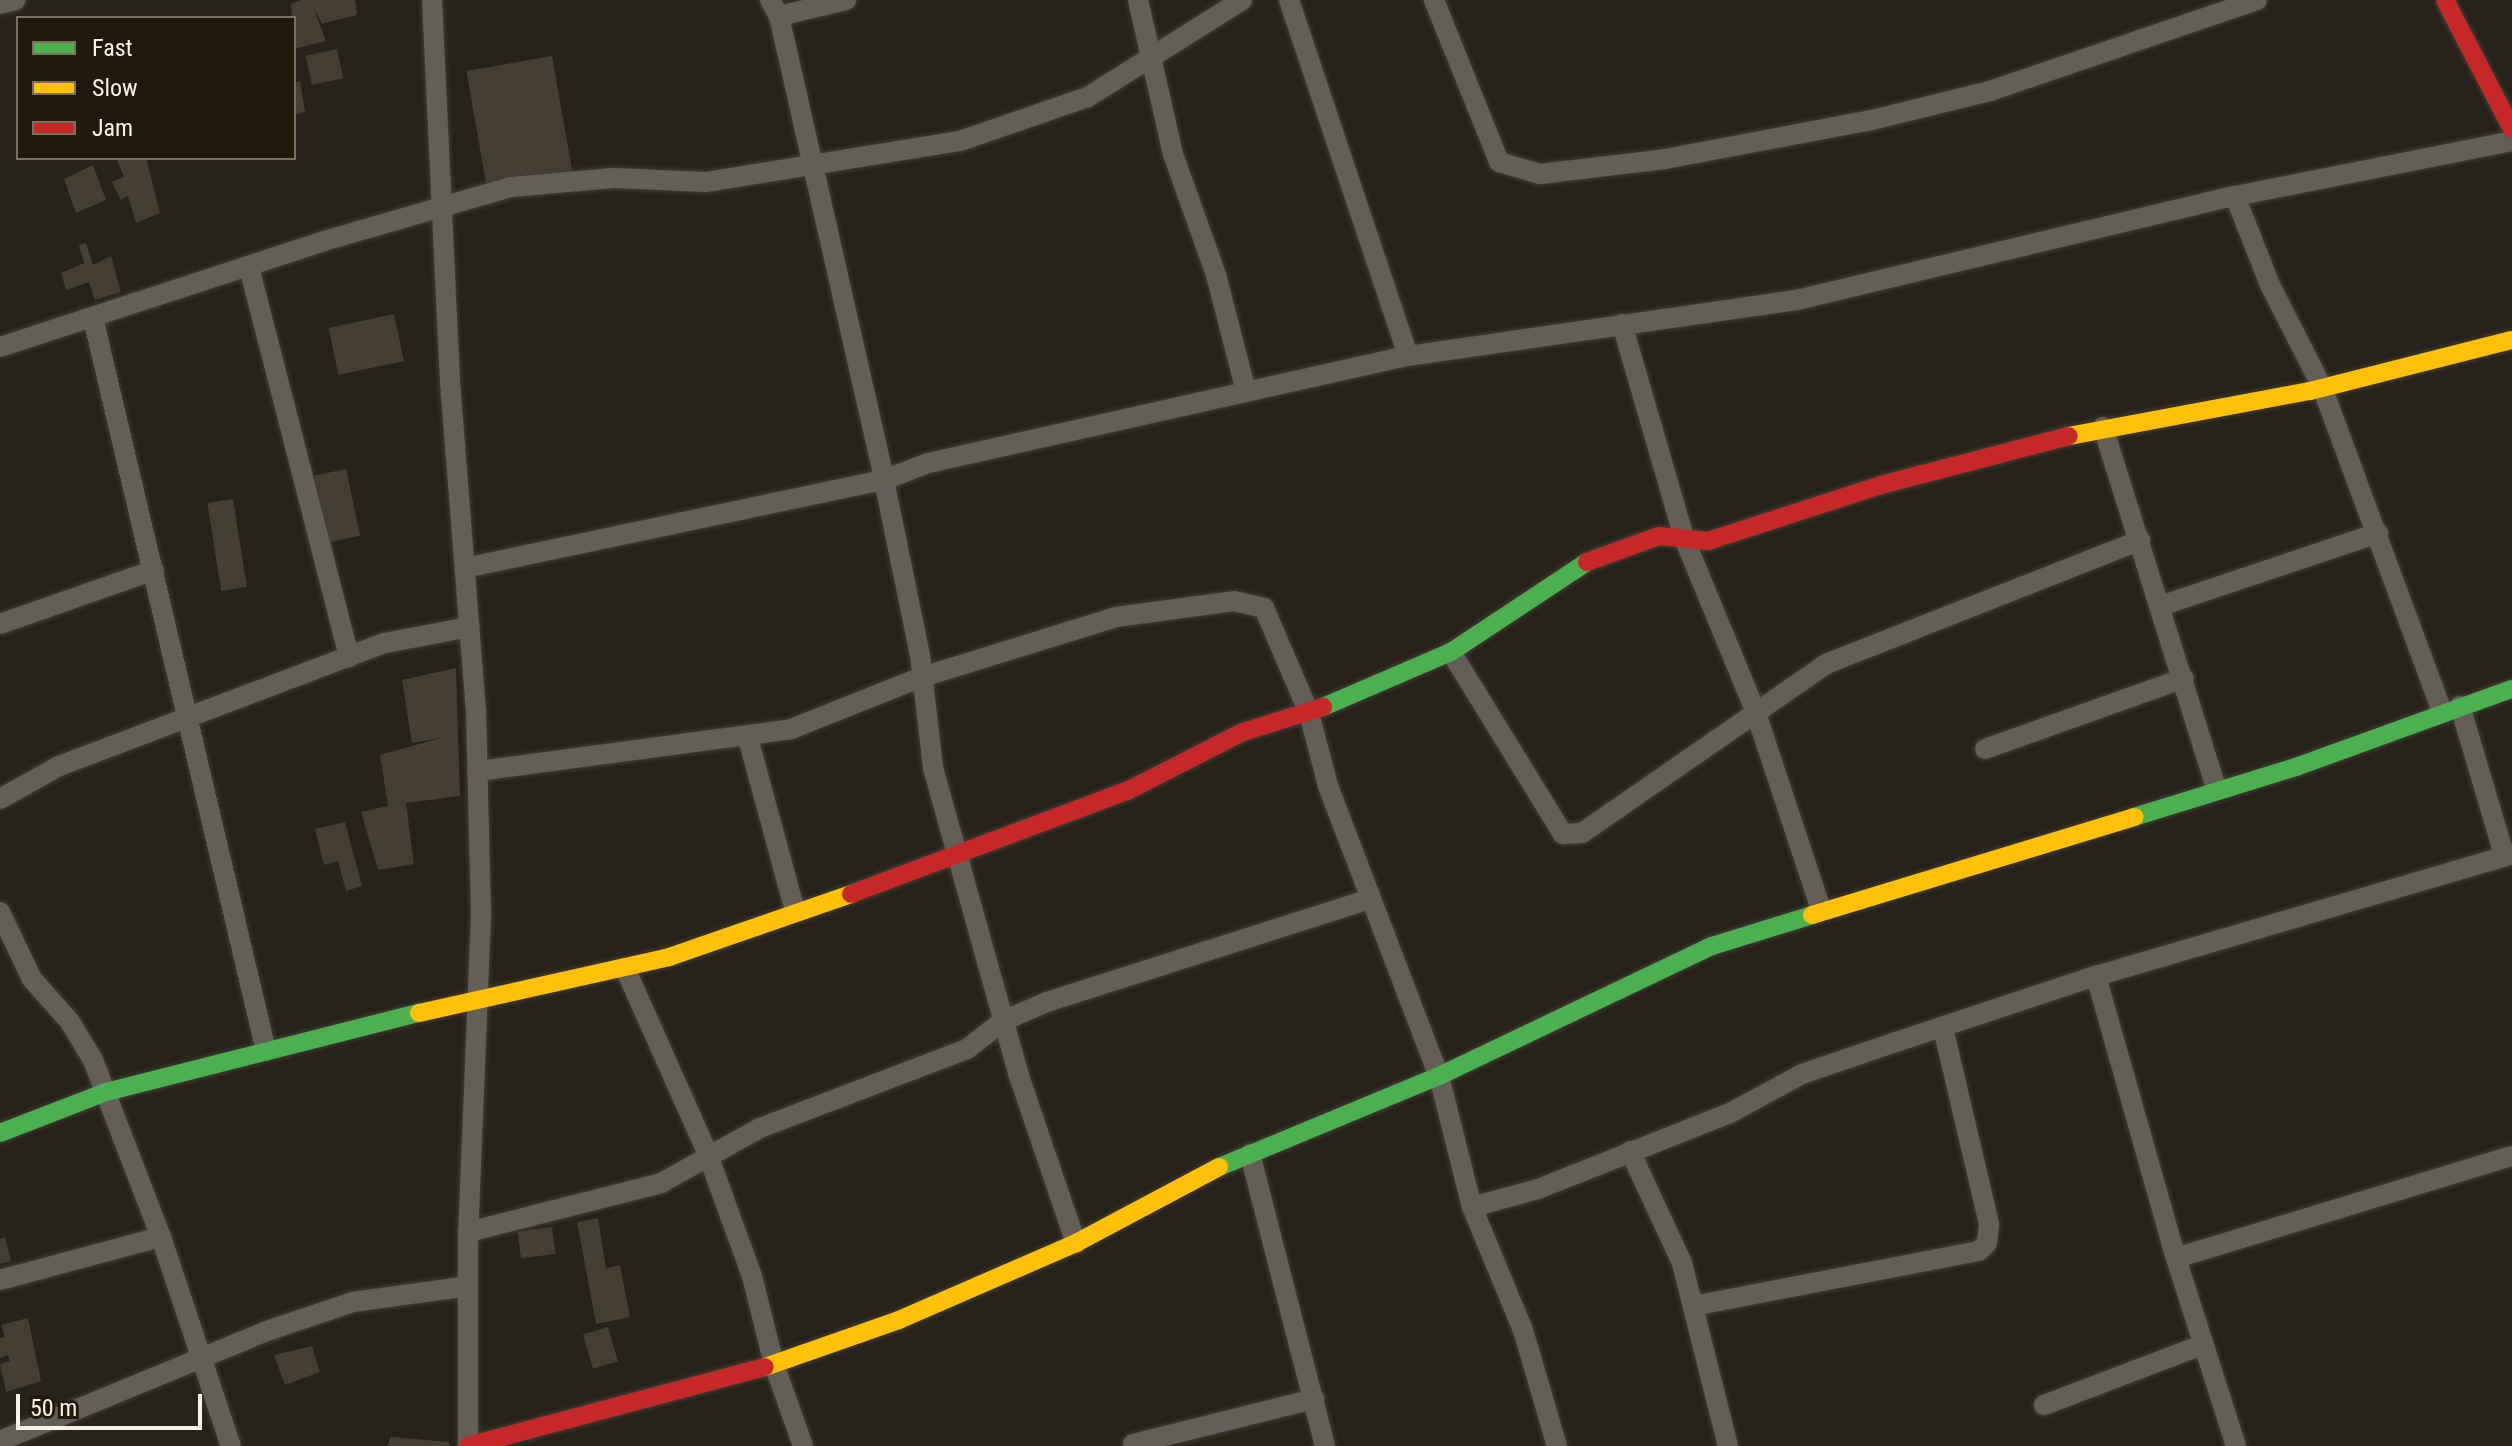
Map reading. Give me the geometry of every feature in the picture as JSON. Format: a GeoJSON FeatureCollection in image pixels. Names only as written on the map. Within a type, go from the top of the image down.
{"type":"FeatureCollection","features":[{"type":"Feature","properties":{"kind":"street"},"geometry":{"type":"LineString","coordinates":[[0,4],[16,0]]}},
{"type":"Feature","properties":{"kind":"street"},"geometry":{"type":"LineString","coordinates":[[432,0],[441,207],[478,771],[478,998],[468,1232],[468,1446],[774,1364],[899,1320],[1076,1243],[1250,1154],[1439,1076],[1712,946],[2217,790],[2512,689]]}},
{"type":"Feature","properties":{"kind":"street"},"geometry":{"type":"LineString","coordinates":[[846,0],[775,8],[884,480],[920,655],[919,678],[933,768],[1003,1021],[1076,1243]]}},
{"type":"Feature","properties":{"kind":"street"},"geometry":{"type":"LineString","coordinates":[[1138,0],[1173,154],[1216,275],[1246,391]]}},
{"type":"Feature","properties":{"kind":"street"},"geometry":{"type":"LineString","coordinates":[[0,347],[511,187],[614,178],[706,182],[960,141],[1088,97],[1242,0]]}},
{"type":"Feature","properties":{"kind":"street"},"geometry":{"type":"LineString","coordinates":[[1289,0],[1408,356]]}},
{"type":"Feature","properties":{"kind":"street"},"geometry":{"type":"LineString","coordinates":[[1434,0],[1499,162],[1540,174],[1665,159],[1872,120],[1990,91],[2185,29],[2257,0]]}},
{"type":"Feature","properties":{"kind":"street"},"geometry":{"type":"LineString","coordinates":[[2445,0],[2512,129]]}},
{"type":"Feature","properties":{"kind":"street"},"geometry":{"type":"LineString","coordinates":[[465,568],[884,480],[928,463],[1408,356],[1797,300],[2235,196],[2512,141]]}},
{"type":"Feature","properties":{"kind":"street"},"geometry":{"type":"LineString","coordinates":[[1472,1207],[1538,1189],[1730,1113],[1802,1074],[2096,976],[2508,855],[2322,387],[2270,285],[2235,196]]}},
{"type":"Feature","properties":{"kind":"street"},"geometry":{"type":"LineString","coordinates":[[249,267],[349,657]]}},
{"type":"Feature","properties":{"kind":"street"},"geometry":{"type":"LineString","coordinates":[[93,318],[266,1051]]}},
{"type":"Feature","properties":{"kind":"street"},"geometry":{"type":"LineString","coordinates":[[1622,324],[1684,538],[1755,710],[1821,910]]}},
{"type":"Feature","properties":{"kind":"street"},"geometry":{"type":"LineString","coordinates":[[0,1133],[106,1092],[478,998],[625,968],[887,882],[955,852],[1127,791],[1243,732],[1309,713],[1451,652],[1591,559],[1659,536],[1708,541],[1881,485],[2103,427],[2322,387],[2512,340]]}},
{"type":"Feature","properties":{"kind":"street"},"geometry":{"type":"LineString","coordinates":[[2103,427],[2163,605],[2217,790]]}},
{"type":"Feature","properties":{"kind":"street"},"geometry":{"type":"LineString","coordinates":[[2163,605],[2378,533]]}},
{"type":"Feature","properties":{"kind":"street"},"geometry":{"type":"LineString","coordinates":[[1451,652],[1563,834],[1582,833],[1635,799],[1755,710],[1826,664],[2140,540]]}},
{"type":"Feature","properties":{"kind":"street"},"geometry":{"type":"LineString","coordinates":[[0,624],[154,570]]}},
{"type":"Feature","properties":{"kind":"street"},"geometry":{"type":"LineString","coordinates":[[478,771],[748,738],[853,709],[919,678],[1116,617],[1234,601],[1264,608],[1309,713],[1328,786],[1439,1076],[1472,1207],[1523,1330],[1557,1446]]}},
{"type":"Feature","properties":{"kind":"street"},"geometry":{"type":"LineString","coordinates":[[0,799],[59,766],[385,643],[470,627]]}},
{"type":"Feature","properties":{"kind":"street"},"geometry":{"type":"LineString","coordinates":[[1985,749],[2184,678]]}},
{"type":"Feature","properties":{"kind":"street"},"geometry":{"type":"LineString","coordinates":[[748,738],[795,911]]}},
{"type":"Feature","properties":{"kind":"street"},"geometry":{"type":"LineString","coordinates":[[468,1232],[661,1183],[707,1152],[967,1049],[1003,1021],[1047,1002],[1369,899]]}},
{"type":"Feature","properties":{"kind":"street"},"geometry":{"type":"LineString","coordinates":[[0,912],[32,979],[70,1022],[106,1092],[161,1237],[198,1360],[231,1446]]}},
{"type":"Feature","properties":{"kind":"street"},"geometry":{"type":"LineString","coordinates":[[625,968],[707,1152],[752,1276],[774,1364],[803,1446]]}},
{"type":"Feature","properties":{"kind":"street"},"geometry":{"type":"LineString","coordinates":[[2096,976],[2176,1258],[2236,1446]]}},
{"type":"Feature","properties":{"kind":"street"},"geometry":{"type":"LineString","coordinates":[[1693,1306],[1964,1254],[1987,1243],[1989,1224],[1943,1028]]}},
{"type":"Feature","properties":{"kind":"street"},"geometry":{"type":"LineString","coordinates":[[1630,1151],[1682,1263],[1728,1446]]}},
{"type":"Feature","properties":{"kind":"street"},"geometry":{"type":"LineString","coordinates":[[1250,1154],[1325,1446]]}},
{"type":"Feature","properties":{"kind":"street"},"geometry":{"type":"LineString","coordinates":[[2176,1258],[2512,1156]]}},
{"type":"Feature","properties":{"kind":"street"},"geometry":{"type":"LineString","coordinates":[[0,1280],[161,1237]]}},
{"type":"Feature","properties":{"kind":"street"},"geometry":{"type":"LineString","coordinates":[[0,1441],[198,1360],[353,1302],[468,1286]]}},
{"type":"Feature","properties":{"kind":"street"},"geometry":{"type":"LineString","coordinates":[[2044,1405],[2202,1345]]}},
{"type":"Feature","properties":{"kind":"street"},"geometry":{"type":"LineString","coordinates":[[1133,1444],[1314,1399]]}},
{"type":"Feature","properties":{"kind":"building"},"geometry":{"type":"Polygon","coordinates":[[[301,0],[355,0],[357,15],[322,24],[312,4],[326,41],[296,48],[296,16],[292,16],[291,4],[301,0]]]}},
{"type":"Feature","properties":{"kind":"building"},"geometry":{"type":"Polygon","coordinates":[[[337,49],[343,78],[312,85],[306,56],[337,49]]]}},
{"type":"Feature","properties":{"kind":"building"},"geometry":{"type":"Polygon","coordinates":[[[552,56],[573,174],[487,189],[466,71],[552,56]]]}},
{"type":"Feature","properties":{"kind":"building"},"geometry":{"type":"Polygon","coordinates":[[[300,81],[305,112],[296,114],[296,82],[300,81]]]}},
{"type":"Feature","properties":{"kind":"building"},"geometry":{"type":"Polygon","coordinates":[[[117,160],[147,160],[160,213],[136,223],[128,196],[121,200],[112,182],[124,177],[117,160]]]}},
{"type":"Feature","properties":{"kind":"building"},"geometry":{"type":"Polygon","coordinates":[[[93,165],[106,200],[76,213],[64,179],[93,165]]]}},
{"type":"Feature","properties":{"kind":"building"},"geometry":{"type":"Polygon","coordinates":[[[86,243],[93,265],[111,256],[121,292],[95,300],[89,282],[66,290],[61,273],[84,263],[79,245],[86,243]]]}},
{"type":"Feature","properties":{"kind":"building"},"geometry":{"type":"Polygon","coordinates":[[[394,314],[404,361],[338,375],[328,328],[394,314]]]}},
{"type":"Feature","properties":{"kind":"building"},"geometry":{"type":"Polygon","coordinates":[[[346,469],[360,536],[328,542],[314,476],[346,469]]]}},
{"type":"Feature","properties":{"kind":"building"},"geometry":{"type":"Polygon","coordinates":[[[233,499],[247,587],[221,591],[207,503],[233,499]]]}},
{"type":"Feature","properties":{"kind":"building"},"geometry":{"type":"Polygon","coordinates":[[[456,668],[460,796],[406,803],[414,864],[378,870],[361,812],[388,806],[380,755],[444,737],[412,743],[402,680],[456,668]]]}},
{"type":"Feature","properties":{"kind":"building"},"geometry":{"type":"Polygon","coordinates":[[[345,822],[362,886],[346,891],[338,861],[324,865],[315,829],[345,822]]]}},
{"type":"Feature","properties":{"kind":"building"},"geometry":{"type":"Polygon","coordinates":[[[598,1218],[606,1268],[620,1265],[630,1317],[596,1324],[577,1222],[598,1218]]]}},
{"type":"Feature","properties":{"kind":"building"},"geometry":{"type":"Polygon","coordinates":[[[552,1227],[556,1254],[521,1259],[517,1232],[552,1227]]]}},
{"type":"Feature","properties":{"kind":"building"},"geometry":{"type":"Polygon","coordinates":[[[5,1237],[11,1261],[0,1264],[0,1239],[5,1237]]]}},
{"type":"Feature","properties":{"kind":"building"},"geometry":{"type":"Polygon","coordinates":[[[28,1318],[41,1381],[6,1392],[0,1364],[10,1361],[8,1355],[0,1358],[0,1338],[5,1337],[1,1325],[28,1318]]]}},
{"type":"Feature","properties":{"kind":"building"},"geometry":{"type":"Polygon","coordinates":[[[608,1327],[618,1362],[593,1369],[583,1334],[608,1327]]]}},
{"type":"Feature","properties":{"kind":"building"},"geometry":{"type":"Polygon","coordinates":[[[312,1346],[320,1372],[285,1385],[274,1355],[312,1346]]]}},
{"type":"Feature","properties":{"kind":"building"},"geometry":{"type":"Polygon","coordinates":[[[391,1437],[449,1442],[449,1446],[387,1446],[391,1437]]]}},
{"type":"Feature","properties":{"kind":"traffic: fast"},"geometry":{"type":"LineString","coordinates":[[1323,707],[1451,652],[1587,562]]}},
{"type":"Feature","properties":{"kind":"traffic: fast"},"geometry":{"type":"LineString","coordinates":[[2134,817],[2296,767],[2512,689]]}},
{"type":"Feature","properties":{"kind":"traffic: fast"},"geometry":{"type":"LineString","coordinates":[[1219,1167],[1439,1076],[1712,946],[1812,915]]}},
{"type":"Feature","properties":{"kind":"traffic: fast"},"geometry":{"type":"LineString","coordinates":[[0,1133],[106,1092],[419,1013]]}},
{"type":"Feature","properties":{"kind":"traffic: slow"},"geometry":{"type":"LineString","coordinates":[[2069,436],[2310,391],[2512,340]]}},
{"type":"Feature","properties":{"kind":"traffic: slow"},"geometry":{"type":"LineString","coordinates":[[1812,915],[2134,817]]}},
{"type":"Feature","properties":{"kind":"traffic: slow"},"geometry":{"type":"LineString","coordinates":[[419,1013],[669,957],[851,894]]}},
{"type":"Feature","properties":{"kind":"traffic: slow"},"geometry":{"type":"LineString","coordinates":[[765,1367],[899,1320],[1076,1243],[1219,1167]]}},
{"type":"Feature","properties":{"kind":"traffic: jam"},"geometry":{"type":"LineString","coordinates":[[2445,0],[2512,129]]}},
{"type":"Feature","properties":{"kind":"traffic: jam"},"geometry":{"type":"LineString","coordinates":[[1587,562],[1659,536],[1708,541],[1881,485],[2069,436]]}},
{"type":"Feature","properties":{"kind":"traffic: jam"},"geometry":{"type":"LineString","coordinates":[[851,894],[1127,791],[1243,732],[1323,707]]}},
{"type":"Feature","properties":{"kind":"traffic: jam"},"geometry":{"type":"LineString","coordinates":[[468,1446],[765,1367]]}}]}
